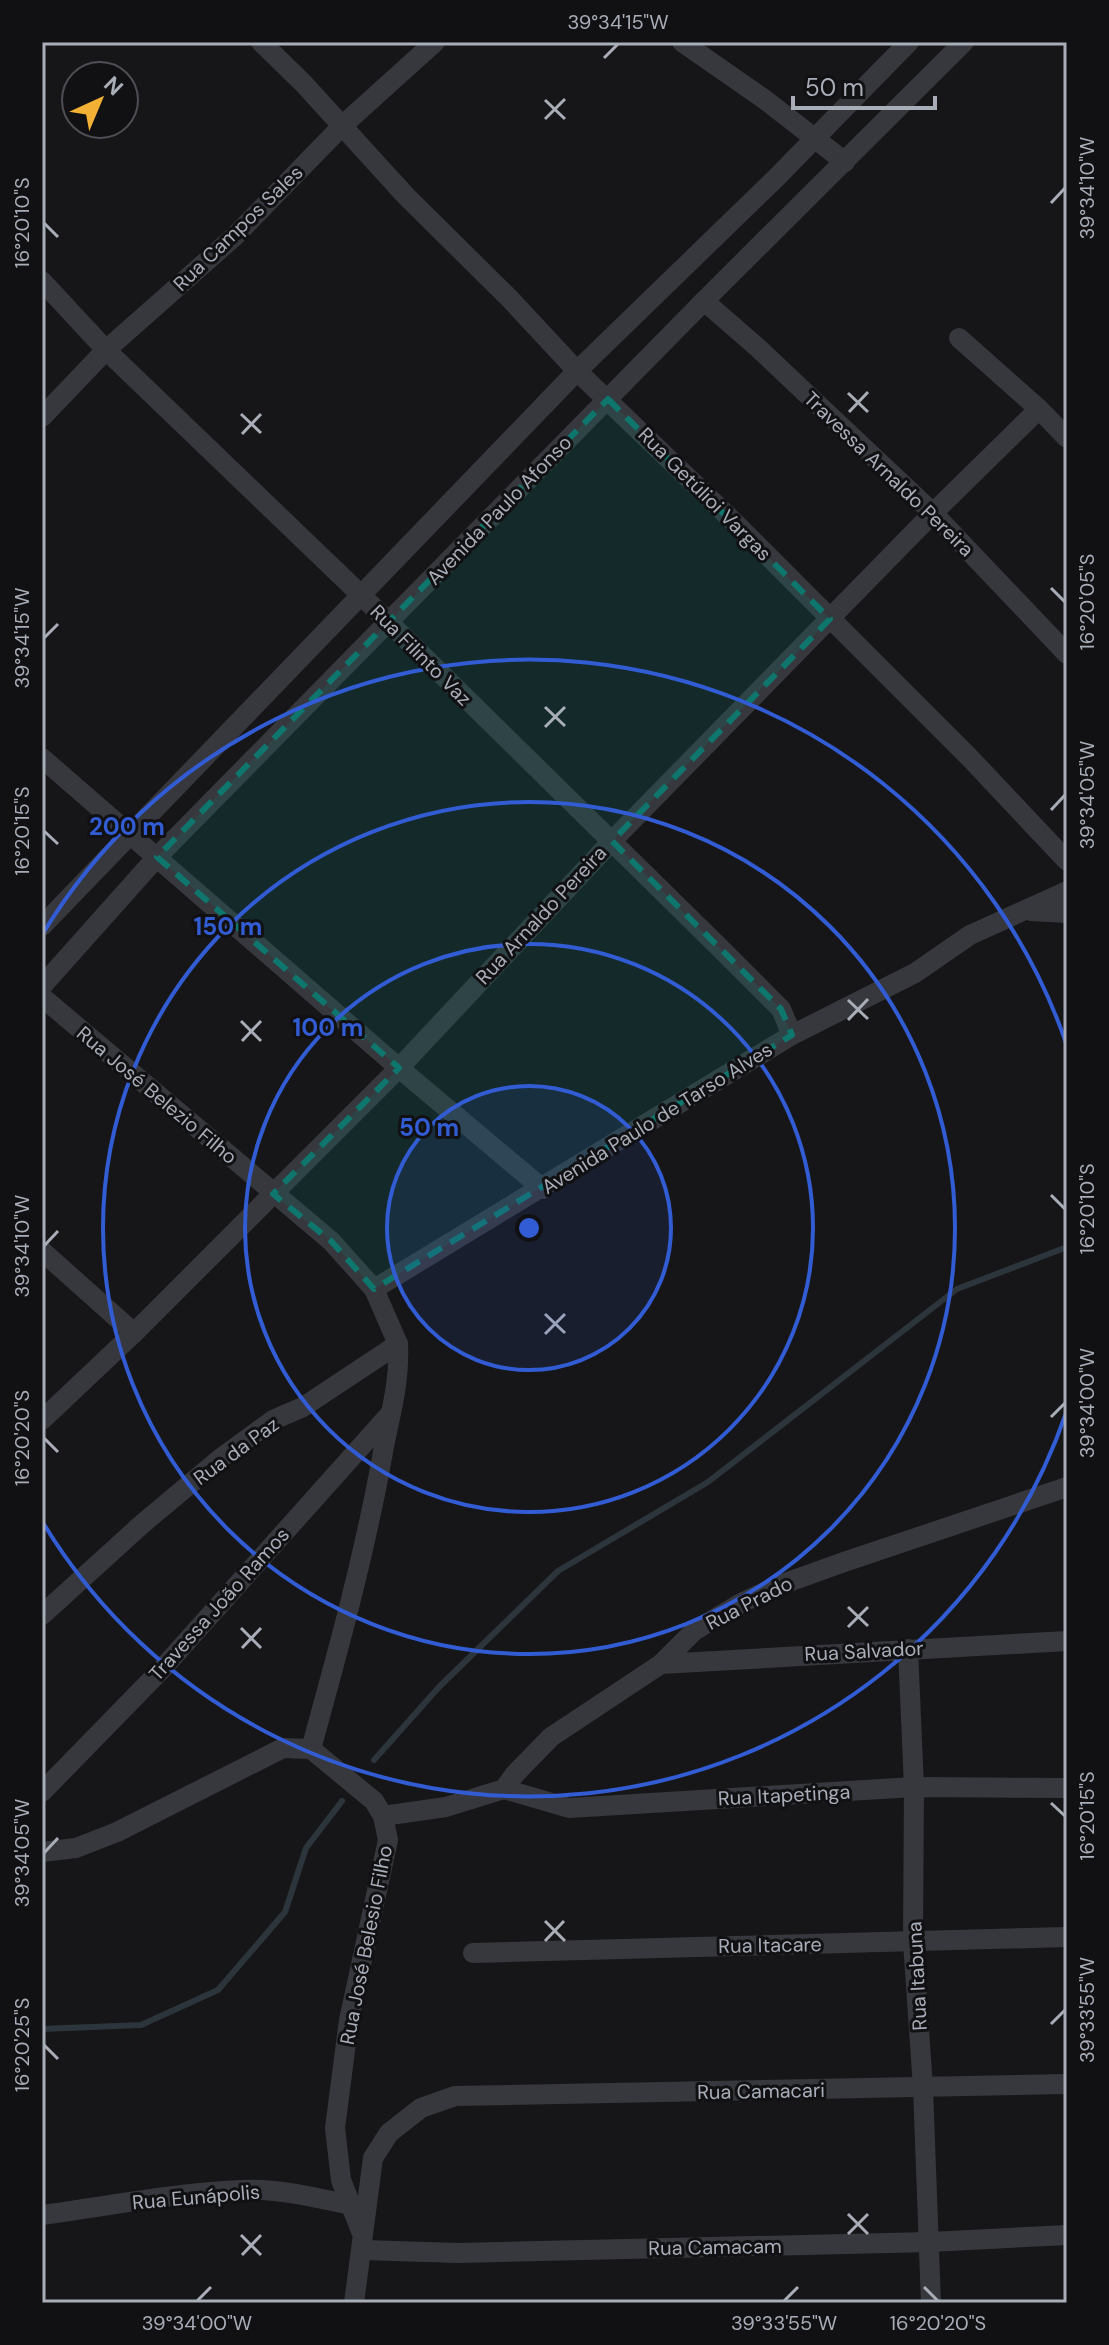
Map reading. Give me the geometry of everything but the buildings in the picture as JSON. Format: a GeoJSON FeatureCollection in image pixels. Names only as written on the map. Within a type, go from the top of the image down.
{"type":"FeatureCollection","features":[{"type":"Feature","properties":{"kind":"street","name":"Rua Getúlioi Vargas"},"geometry":{"type":"LineString","coordinates":[[261,42],[577,371],[969,757],[1067,861]]}},
{"type":"Feature","properties":{"kind":"street","name":"Rua Campos Sales"},"geometry":{"type":"LineString","coordinates":[[42,417],[106,350],[235,236],[342,126],[435,42]]}},
{"type":"Feature","properties":{"kind":"street"},"geometry":{"type":"LineString","coordinates":[[682,42],[845,162]]}},
{"type":"Feature","properties":{"kind":"street","name":"Avenida Paulo Afonso"},"geometry":{"type":"LineString","coordinates":[[42,926],[577,371],[689,264],[909,42]]}},
{"type":"Feature","properties":{"kind":"street","name":"Avenida Paulo Afonso"},"geometry":{"type":"LineString","coordinates":[[42,986],[157,857],[704,301],[964,42]]}},
{"type":"Feature","properties":{"kind":"street","name":"Rua Filinto Vaz"},"geometry":{"type":"LineString","coordinates":[[42,281],[106,350],[360,594],[781,1009],[792,1035]]}},
{"type":"Feature","properties":{"kind":"street","name":"Travessa Arnaldo Pereira"},"geometry":{"type":"LineString","coordinates":[[704,301],[933,513],[1067,654]]}},
{"type":"Feature","properties":{"kind":"street"},"geometry":{"type":"LineString","coordinates":[[959,338],[1067,438]]}},
{"type":"Feature","properties":{"kind":"street","name":"Rua Arnaldo Pereira"},"geometry":{"type":"LineString","coordinates":[[42,1420],[134,1333],[399,1068],[612,841],[1039,409]]}},
{"type":"Feature","properties":{"kind":"street"},"geometry":{"type":"LineString","coordinates":[[42,758],[543,1189]]}},
{"type":"Feature","properties":{"kind":"street","name":"Avenida Paulo de Tarso Alves"},"geometry":{"type":"LineString","coordinates":[[374,1289],[792,1035],[915,973],[970,935],[1067,891]]}},
{"type":"Feature","properties":{"kind":"street"},"geometry":{"type":"LineString","coordinates":[[1027,911],[1067,913]]}},
{"type":"Feature","properties":{"kind":"street","name":"Rua José Belezio Filho"},"geometry":{"type":"LineString","coordinates":[[42,997],[273,1194]]}},
{"type":"Feature","properties":{"kind":"street"},"geometry":{"type":"LineString","coordinates":[[42,1852],[76,1848],[117,1832],[283,1748],[311,1749],[355,1590],[398,1388],[398,1344],[374,1289],[331,1241],[273,1194]]}},
{"type":"Feature","properties":{"kind":"street"},"geometry":{"type":"LineString","coordinates":[[42,1251],[134,1333]]}},
{"type":"Feature","properties":{"kind":"street","name":"Rua da Paz"},"geometry":{"type":"LineString","coordinates":[[42,1615],[221,1458],[273,1420],[303,1407],[398,1344]]}},
{"type":"Feature","properties":{"kind":"street","name":"Travessa João Ramos"},"geometry":{"type":"LineString","coordinates":[[42,1792],[162,1669],[391,1413]]}},
{"type":"Feature","properties":{"kind":"street","name":"Rua Prado"},"geometry":{"type":"LineString","coordinates":[[504,1789],[551,1737],[661,1664],[694,1631],[741,1603],[780,1585],[1067,1487]]}},
{"type":"Feature","properties":{"kind":"street","name":"Rua Salvador"},"geometry":{"type":"LineString","coordinates":[[661,1664],[1067,1641]]}},
{"type":"Feature","properties":{"kind":"street","name":"Rua Itabuna"},"geometry":{"type":"LineString","coordinates":[[908,1649],[914,1787],[913,1941],[923,2088],[931,2303]]}},
{"type":"Feature","properties":{"kind":"street","name":"Rua José Belesio Filho"},"geometry":{"type":"LineString","coordinates":[[311,1749],[374,1801],[383,1816],[388,1840],[349,2020],[335,2128],[341,2180],[362,2242]]}},
{"type":"Feature","properties":{"kind":"street","name":"Rua Itapetinga"},"geometry":{"type":"LineString","coordinates":[[504,1789],[569,1808],[914,1787],[1067,1788]]}},
{"type":"Feature","properties":{"kind":"street"},"geometry":{"type":"LineString","coordinates":[[383,1816],[446,1807],[504,1789]]}},
{"type":"Feature","properties":{"kind":"street","name":"Rua Itacare"},"geometry":{"type":"LineString","coordinates":[[473,1953],[1067,1937]]}},
{"type":"Feature","properties":{"kind":"street","name":"Rua Camacari"},"geometry":{"type":"LineString","coordinates":[[362,2242],[373,2158],[389,2133],[421,2108],[455,2096],[1067,2084]]}},
{"type":"Feature","properties":{"kind":"street","name":"Rua Eunápolis"},"geometry":{"type":"LineString","coordinates":[[42,2215],[242,2190],[298,2193],[351,2205]]}},
{"type":"Feature","properties":{"kind":"street","name":"Rua Camacam"},"geometry":{"type":"LineString","coordinates":[[362,2242],[458,2253],[930,2242],[1067,2235]]}},
{"type":"Feature","properties":{"kind":"street"},"geometry":{"type":"LineString","coordinates":[[354,2303],[362,2242]]}},
{"type":"Feature","properties":{"kind":"highlighted area"},"geometry":{"type":"Polygon","coordinates":[[[608,399],[830,619],[612,841],[781,1009],[792,1035],[374,1289],[331,1241],[273,1194],[399,1068],[157,857],[608,399]]]}},
{"type":"Feature","properties":{"kind":"waterway"},"geometry":{"type":"LineString","coordinates":[[374,1760],[439,1687],[558,1571],[708,1482],[957,1289],[1067,1247]]}},
{"type":"Feature","properties":{"kind":"waterway"},"geometry":{"type":"LineString","coordinates":[[42,2029],[141,2025],[218,1990],[285,1912],[306,1848],[342,1801]]}}]}
